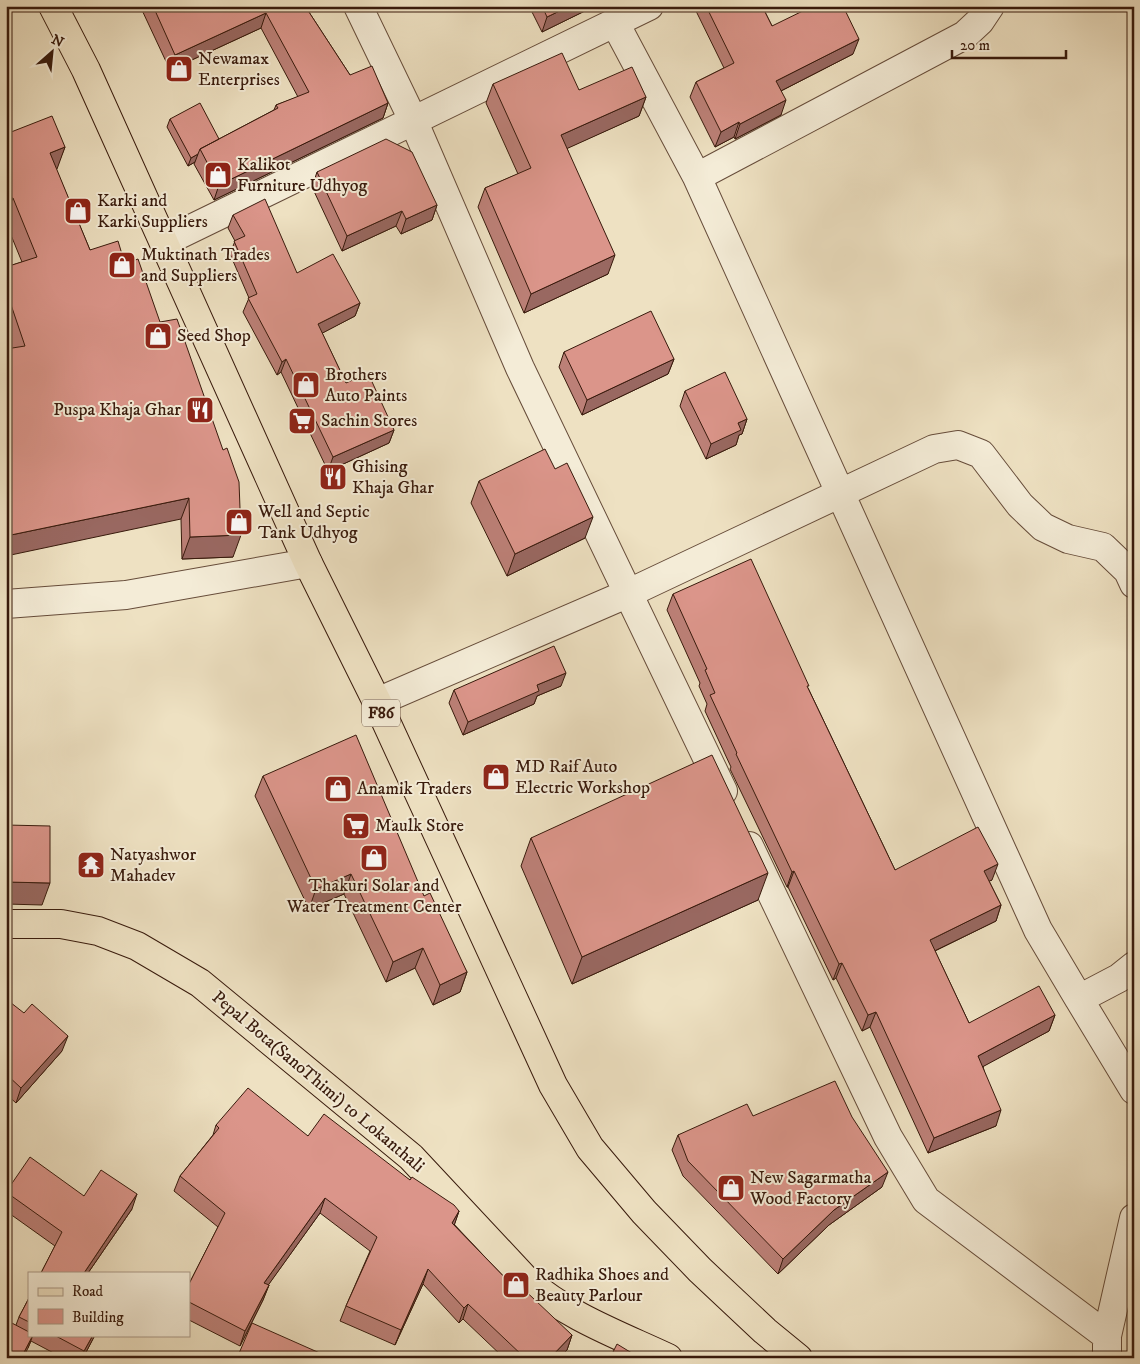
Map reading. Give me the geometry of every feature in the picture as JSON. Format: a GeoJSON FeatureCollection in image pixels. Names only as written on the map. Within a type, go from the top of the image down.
{"type":"FeatureCollection","features":[{"type":"Feature","properties":{"kind":"main road","name":"F86"},"geometry":{"type":"LineString","coordinates":[[53,6],[86,70],[308,563],[376,702],[553,1085],[590,1148],[644,1212],[700,1270],[765,1331],[798,1358]]}},
{"type":"Feature","properties":{"kind":"main road","name":"Pepal Bota(SanoThimi) to Lokanthali"},"geometry":{"type":"LineString","coordinates":[[6,924],[61,924],[98,931],[137,946],[200,983],[411,1156],[544,1296],[581,1317],[668,1358]]}},
{"type":"Feature","properties":{"kind":"street"},"geometry":{"type":"LineString","coordinates":[[358,6],[413,120],[520,368],[888,1138],[926,1200],[1107,1347],[1134,1218]]}},
{"type":"Feature","properties":{"kind":"street"},"geometry":{"type":"LineString","coordinates":[[164,242],[649,6]]}},
{"type":"Feature","properties":{"kind":"street"},"geometry":{"type":"LineString","coordinates":[[697,176],[966,35],[980,21],[990,6]]}},
{"type":"Feature","properties":{"kind":"street"},"geometry":{"type":"LineString","coordinates":[[615,23],[697,176],[1038,930],[1134,1090]]}},
{"type":"Feature","properties":{"kind":"street"},"geometry":{"type":"LineString","coordinates":[[376,702],[629,593],[934,449],[958,445],[981,454],[1020,505],[1043,527],[1068,539],[1103,547],[1128,571],[1134,584]]}},
{"type":"Feature","properties":{"kind":"street"},"geometry":{"type":"LineString","coordinates":[[6,604],[126,595],[308,563]]}},
{"type":"Feature","properties":{"kind":"street"},"geometry":{"type":"LineString","coordinates":[[1079,999],[1119,978],[1134,966]]}},
{"type":"Feature","properties":{"kind":"building"},"geometry":{"type":"Polygon","coordinates":[[[153,6],[305,6],[350,75],[372,66],[388,103],[219,185],[200,149],[278,108],[276,105],[309,92],[266,13],[175,55],[153,6]]]}},
{"type":"Feature","properties":{"kind":"building"},"geometry":{"type":"Polygon","coordinates":[[[542,6],[570,6],[547,17],[542,6]]]}},
{"type":"Feature","properties":{"kind":"building"},"geometry":{"type":"Polygon","coordinates":[[[706,6],[762,6],[772,26],[813,6],[843,6],[859,39],[776,81],[786,100],[721,132],[696,82],[734,63],[706,6]]]}},
{"type":"Feature","properties":{"kind":"building"},"geometry":{"type":"Polygon","coordinates":[[[562,53],[579,90],[632,67],[646,97],[561,135],[615,255],[531,294],[485,188],[531,168],[493,84],[562,53]]]}},
{"type":"Feature","properties":{"kind":"building"},"geometry":{"type":"Polygon","coordinates":[[[200,103],[219,139],[200,149],[198,154],[191,158],[170,119],[200,103]]]}},
{"type":"Feature","properties":{"kind":"building"},"geometry":{"type":"Polygon","coordinates":[[[52,116],[65,147],[50,153],[90,250],[118,241],[125,264],[138,259],[160,322],[177,319],[223,450],[227,448],[239,482],[241,535],[190,537],[189,498],[6,536],[6,349],[25,346],[6,290],[6,267],[37,257],[13,198],[6,199],[6,134],[52,116]]]}},
{"type":"Feature","properties":{"kind":"building"},"geometry":{"type":"Polygon","coordinates":[[[386,139],[412,152],[437,205],[406,219],[402,211],[347,236],[317,172],[386,139]]]}},
{"type":"Feature","properties":{"kind":"building"},"geometry":{"type":"Polygon","coordinates":[[[265,199],[297,273],[333,254],[360,303],[318,324],[346,383],[368,373],[394,430],[333,457],[286,359],[282,362],[248,298],[257,294],[234,241],[245,236],[233,215],[265,199]]]}},
{"type":"Feature","properties":{"kind":"building"},"geometry":{"type":"Polygon","coordinates":[[[651,311],[674,359],[587,400],[564,352],[651,311]]]}},
{"type":"Feature","properties":{"kind":"building"},"geometry":{"type":"Polygon","coordinates":[[[725,372],[747,419],[738,423],[741,430],[711,444],[685,391],[725,372]]]}},
{"type":"Feature","properties":{"kind":"building"},"geometry":{"type":"Polygon","coordinates":[[[545,449],[555,469],[567,463],[593,517],[515,554],[479,481],[545,449]]]}},
{"type":"Feature","properties":{"kind":"building"},"geometry":{"type":"Polygon","coordinates":[[[751,559],[809,686],[807,686],[895,870],[978,827],[998,864],[984,871],[1001,905],[930,940],[969,1023],[1039,986],[1055,1015],[978,1056],[1001,1110],[934,1138],[876,1012],[868,1015],[842,963],[839,964],[794,871],[792,872],[710,695],[715,693],[705,670],[707,669],[673,594],[751,559]]]}},
{"type":"Feature","properties":{"kind":"building"},"geometry":{"type":"Polygon","coordinates":[[[554,646],[566,673],[537,685],[539,691],[468,722],[454,690],[554,646]]]}},
{"type":"Feature","properties":{"kind":"building"},"geometry":{"type":"Polygon","coordinates":[[[356,735],[424,896],[430,893],[467,972],[440,985],[423,948],[393,962],[351,874],[316,889],[263,776],[356,735]]]}},
{"type":"Feature","properties":{"kind":"building"},"geometry":{"type":"Polygon","coordinates":[[[712,755],[768,873],[582,957],[531,838],[712,755]]]}},
{"type":"Feature","properties":{"kind":"building"},"geometry":{"type":"Polygon","coordinates":[[[6,825],[50,826],[50,883],[6,882],[6,825]]]}},
{"type":"Feature","properties":{"kind":"building"},"geometry":{"type":"Polygon","coordinates":[[[6,999],[24,1013],[32,1004],[68,1036],[21,1088],[6,1074],[6,999]]]}},
{"type":"Feature","properties":{"kind":"building"},"geometry":{"type":"Polygon","coordinates":[[[835,1081],[852,1117],[888,1172],[834,1210],[783,1259],[688,1161],[678,1135],[747,1104],[753,1116],[835,1081]]]}},
{"type":"Feature","properties":{"kind":"building"},"geometry":{"type":"Polygon","coordinates":[[[248,1088],[308,1136],[324,1114],[410,1180],[412,1177],[454,1205],[459,1211],[452,1223],[512,1285],[516,1282],[572,1335],[550,1358],[525,1358],[468,1304],[464,1308],[428,1269],[401,1330],[346,1306],[377,1237],[325,1198],[264,1283],[269,1285],[245,1331],[190,1303],[190,1282],[225,1213],[180,1176],[219,1128],[216,1125],[248,1088]]]}},
{"type":"Feature","properties":{"kind":"building"},"geometry":{"type":"Polygon","coordinates":[[[30,1157],[84,1196],[101,1170],[137,1194],[85,1272],[42,1272],[62,1232],[6,1192],[30,1157]]]}},
{"type":"Feature","properties":{"kind":"building"},"geometry":{"type":"Polygon","coordinates":[[[28,1300],[28,1322],[19,1317],[28,1300]]]}},
{"type":"Feature","properties":{"kind":"building"},"geometry":{"type":"Polygon","coordinates":[[[8,1321],[28,1331],[28,1336],[32,1336],[21,1358],[6,1358],[6,1323],[8,1321]]]}},
{"type":"Feature","properties":{"kind":"building"},"geometry":{"type":"Polygon","coordinates":[[[252,1323],[331,1358],[237,1358],[252,1323]]]}},
{"type":"Feature","properties":{"kind":"building"},"geometry":{"type":"Polygon","coordinates":[[[56,1336],[92,1336],[84,1351],[56,1336]]]}},
{"type":"Feature","properties":{"kind":"building"},"geometry":{"type":"Polygon","coordinates":[[[617,1344],[640,1358],[610,1358],[617,1344]]]}},
{"type":"Feature","properties":{"kind":"place","name":"Newamax Enterprises"},"geometry":{"type":"Point","coordinates":[179,69]}},
{"type":"Feature","properties":{"kind":"place","name":"Kalikot Furniture Udhyog"},"geometry":{"type":"Point","coordinates":[218,175]}},
{"type":"Feature","properties":{"kind":"place","name":"Karki and Karki Suppliers"},"geometry":{"type":"Point","coordinates":[78,211]}},
{"type":"Feature","properties":{"kind":"place","name":"Muktinath Trades and Suppliers"},"geometry":{"type":"Point","coordinates":[122,265]}},
{"type":"Feature","properties":{"kind":"place","name":"Seed Shop"},"geometry":{"type":"Point","coordinates":[158,336]}},
{"type":"Feature","properties":{"kind":"place","name":"Brothers Auto Paints"},"geometry":{"type":"Point","coordinates":[306,385]}},
{"type":"Feature","properties":{"kind":"place","name":"Puspa Khaja Ghar"},"geometry":{"type":"Point","coordinates":[200,410]}},
{"type":"Feature","properties":{"kind":"place","name":"Sachin Stores"},"geometry":{"type":"Point","coordinates":[302,421]}},
{"type":"Feature","properties":{"kind":"place","name":"Ghising Khaja Ghar"},"geometry":{"type":"Point","coordinates":[333,477]}},
{"type":"Feature","properties":{"kind":"place","name":"Well and Septic Tank Udhyog"},"geometry":{"type":"Point","coordinates":[239,522]}},
{"type":"Feature","properties":{"kind":"place","name":"MD Raif Auto Electric Workshop"},"geometry":{"type":"Point","coordinates":[496,777]}},
{"type":"Feature","properties":{"kind":"place","name":"Anamik Traders"},"geometry":{"type":"Point","coordinates":[338,789]}},
{"type":"Feature","properties":{"kind":"place","name":"Maulk Store"},"geometry":{"type":"Point","coordinates":[356,826]}},
{"type":"Feature","properties":{"kind":"place","name":"Thakuri Solar and Water Treatment Center"},"geometry":{"type":"Point","coordinates":[374,858]}},
{"type":"Feature","properties":{"kind":"place","name":"Natyashwor Mahadev"},"geometry":{"type":"Point","coordinates":[91,865]}},
{"type":"Feature","properties":{"kind":"place","name":"New Sagarmatha Wood Factory"},"geometry":{"type":"Point","coordinates":[731,1188]}},
{"type":"Feature","properties":{"kind":"place","name":"Radhika Shoes and Beauty Parlour"},"geometry":{"type":"Point","coordinates":[516,1285]}}]}
